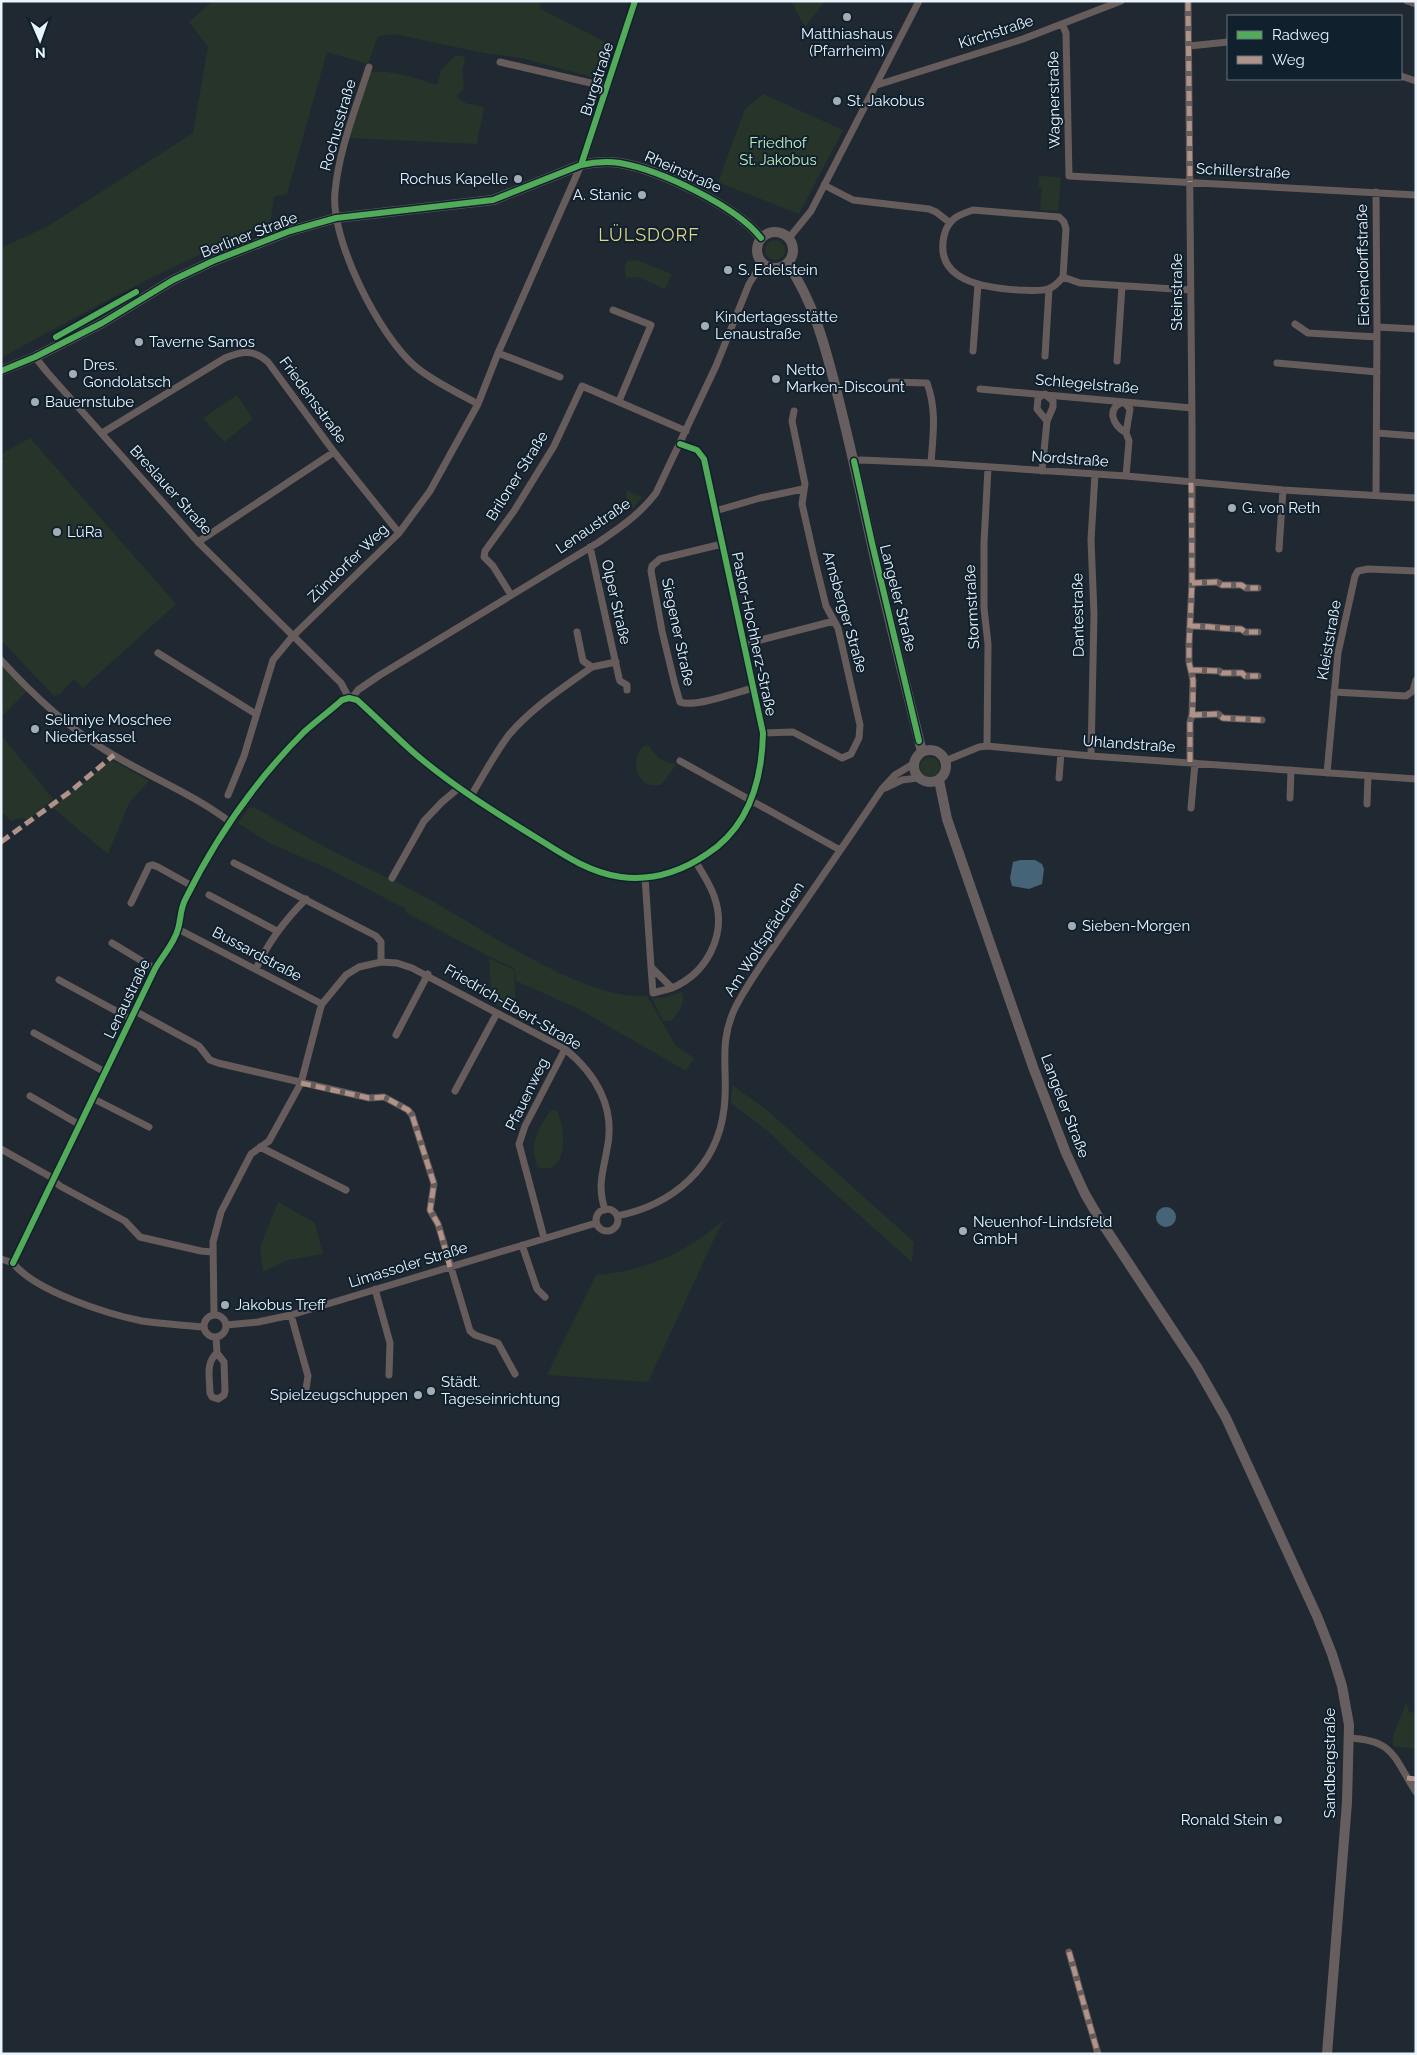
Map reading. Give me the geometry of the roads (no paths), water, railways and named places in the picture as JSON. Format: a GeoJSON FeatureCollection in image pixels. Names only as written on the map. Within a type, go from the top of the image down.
{"type":"FeatureCollection","features":[{"type":"Feature","properties":{"kind":"street","name":"Burgstraße"},"geometry":{"type":"LineString","coordinates":[[581,164],[635,1]]}},
{"type":"Feature","properties":{"kind":"street"},"geometry":{"type":"LineString","coordinates":[[788,238],[805,219],[824,185],[919,1]]}},
{"type":"Feature","properties":{"kind":"street","name":"Kirchstraße"},"geometry":{"type":"LineString","coordinates":[[877,85],[1023,39],[1122,1]]}},
{"type":"Feature","properties":{"kind":"street","name":"Steinstraße"},"geometry":{"type":"LineString","coordinates":[[1188,1],[1192,408],[1192,583],[1189,662],[1192,670],[1192,715],[1190,722],[1192,763]]}},
{"type":"Feature","properties":{"kind":"street"},"geometry":{"type":"LineString","coordinates":[[1407,1],[1416,4]]}},
{"type":"Feature","properties":{"kind":"street","name":"Wagnerstraße"},"geometry":{"type":"LineString","coordinates":[[1062,24],[1066,34],[1070,176]]}},
{"type":"Feature","properties":{"kind":"street"},"geometry":{"type":"LineString","coordinates":[[1189,46],[1227,42]]}},
{"type":"Feature","properties":{"kind":"street","name":"Burgstraße"},"geometry":{"type":"LineString","coordinates":[[500,62],[608,87]]}},
{"type":"Feature","properties":{"kind":"street","name":"Rochusstraße"},"geometry":{"type":"LineString","coordinates":[[370,67],[340,161],[335,193],[336,218],[363,293],[390,338],[415,366],[478,404]]}},
{"type":"Feature","properties":{"kind":"street"},"geometry":{"type":"LineString","coordinates":[[1402,76],[1416,81]]}},
{"type":"Feature","properties":{"kind":"street","name":"Rheinstraße"},"geometry":{"type":"LineString","coordinates":[[581,164],[606,162],[622,164],[654,173],[716,202],[744,220],[761,238]]}},
{"type":"Feature","properties":{"kind":"street","name":"Berliner Straße"},"geometry":{"type":"LineString","coordinates":[[1,371],[36,357],[102,323],[173,280],[213,261],[282,234],[336,218],[493,200],[581,164]]}},
{"type":"Feature","properties":{"kind":"street","name":"Zündorfer Weg"},"geometry":{"type":"LineString","coordinates":[[228,795],[244,756],[273,660],[292,636],[399,533],[430,491],[478,404],[498,353],[581,164]]}},
{"type":"Feature","properties":{"kind":"street","name":"Schillerstraße"},"geometry":{"type":"LineString","coordinates":[[1070,176],[1416,195]]}},
{"type":"Feature","properties":{"kind":"street"},"geometry":{"type":"LineString","coordinates":[[824,185],[853,200],[929,209],[949,222]]}},
{"type":"Feature","properties":{"kind":"street","name":"Eichendorffstraße"},"geometry":{"type":"LineString","coordinates":[[1376,192],[1376,494]]}},
{"type":"Feature","properties":{"kind":"street"},"geometry":{"type":"LineString","coordinates":[[982,210],[1059,217],[1064,222],[1066,229],[1063,277],[1049,288],[1010,289],[978,284],[955,273],[946,264],[943,254],[942,244],[949,222],[963,214],[982,210]]}},
{"type":"Feature","properties":{"kind":"street"},"geometry":{"type":"LineString","coordinates":[[775,232],[788,238],[793,248],[793,253],[787,263],[778,268],[772,268],[762,263],[757,253],[761,238],[775,232]]}},
{"type":"Feature","properties":{"kind":"street","name":"Lenaustraße"},"geometry":{"type":"LineString","coordinates":[[13,1264],[155,969],[169,948],[178,929],[180,911],[192,886],[230,822],[273,766],[305,732],[358,690],[628,523],[650,502],[680,444],[716,366],[749,284],[762,263]]}},
{"type":"Feature","properties":{"kind":"street","name":"Langeler Straße"},"geometry":{"type":"LineString","coordinates":[[787,263],[808,299],[825,348],[854,461],[922,752]]}},
{"type":"Feature","properties":{"kind":"street"},"geometry":{"type":"LineString","coordinates":[[1063,277],[1080,283],[1190,290]]}},
{"type":"Feature","properties":{"kind":"street"},"geometry":{"type":"LineString","coordinates":[[973,351],[978,284]]}},
{"type":"Feature","properties":{"kind":"street"},"geometry":{"type":"LineString","coordinates":[[1117,361],[1122,286]]}},
{"type":"Feature","properties":{"kind":"street"},"geometry":{"type":"LineString","coordinates":[[1045,356],[1049,288]]}},
{"type":"Feature","properties":{"kind":"street"},"geometry":{"type":"LineString","coordinates":[[614,310],[651,325],[619,401]]}},
{"type":"Feature","properties":{"kind":"street","name":"Eichendorffstraße"},"geometry":{"type":"LineString","coordinates":[[1295,324],[1308,333],[1377,338]]}},
{"type":"Feature","properties":{"kind":"street"},"geometry":{"type":"LineString","coordinates":[[1377,326],[1416,329]]}},
{"type":"Feature","properties":{"kind":"street","name":"Friedensstraße"},"geometry":{"type":"LineString","coordinates":[[102,433],[225,358],[239,352],[253,352],[268,362],[334,452],[399,533]]}},
{"type":"Feature","properties":{"kind":"street"},"geometry":{"type":"LineString","coordinates":[[498,353],[560,377]]}},
{"type":"Feature","properties":{"kind":"street","name":"Breslauer Straße"},"geometry":{"type":"LineString","coordinates":[[36,357],[47,372],[198,542],[292,636]]}},
{"type":"Feature","properties":{"kind":"street"},"geometry":{"type":"LineString","coordinates":[[1276,363],[1377,372]]}},
{"type":"Feature","properties":{"kind":"street"},"geometry":{"type":"LineString","coordinates":[[891,382],[927,383],[932,395],[935,418],[931,463]]}},
{"type":"Feature","properties":{"kind":"street","name":"Briloner Straße"},"geometry":{"type":"LineString","coordinates":[[511,595],[493,566],[484,557],[485,551],[514,511],[554,446],[582,386],[686,431]]}},
{"type":"Feature","properties":{"kind":"street","name":"Schlegelstraße"},"geometry":{"type":"LineString","coordinates":[[980,389],[1192,408]]}},
{"type":"Feature","properties":{"kind":"street"},"geometry":{"type":"LineString","coordinates":[[1042,471],[1046,421],[1053,408],[1053,402],[1045,394],[1038,398],[1037,409],[1046,421]]}},
{"type":"Feature","properties":{"kind":"street"},"geometry":{"type":"LineString","coordinates":[[1126,433],[1130,409],[1124,402],[1115,406],[1112,417],[1116,424],[1126,433],[1129,441],[1126,476]]}},
{"type":"Feature","properties":{"kind":"street","name":"Arnsberger Straße"},"geometry":{"type":"LineString","coordinates":[[763,733],[793,732],[842,758],[849,756],[855,750],[859,738],[860,725],[838,628],[826,606],[802,504],[805,484],[792,421],[794,411]]}},
{"type":"Feature","properties":{"kind":"street"},"geometry":{"type":"LineString","coordinates":[[1377,433],[1416,436]]}},
{"type":"Feature","properties":{"kind":"street","name":"Pastor-Hochherz-Straße"},"geometry":{"type":"LineString","coordinates":[[292,636],[341,683],[349,698],[357,700],[414,753],[471,796],[557,852],[591,869],[623,878],[669,873],[696,862],[712,851],[734,831],[751,801],[761,760],[763,733],[704,459],[697,450],[680,444]]}},
{"type":"Feature","properties":{"kind":"street"},"geometry":{"type":"LineString","coordinates":[[198,542],[334,452]]}},
{"type":"Feature","properties":{"kind":"street","name":"Nordstraße"},"geometry":{"type":"LineString","coordinates":[[854,461],[931,463],[1126,476],[1283,490],[1376,494],[1416,498]]}},
{"type":"Feature","properties":{"kind":"street","name":"Stormstraße"},"geometry":{"type":"LineString","coordinates":[[987,746],[988,644],[984,608],[984,543],[988,468]]}},
{"type":"Feature","properties":{"kind":"street","name":"Dantestraße"},"geometry":{"type":"LineString","coordinates":[[1091,756],[1094,614],[1091,540],[1095,474]]}},
{"type":"Feature","properties":{"kind":"street"},"geometry":{"type":"LineString","coordinates":[[715,511],[758,498],[803,489]]}},
{"type":"Feature","properties":{"kind":"street"},"geometry":{"type":"LineString","coordinates":[[1279,549],[1283,490]]}},
{"type":"Feature","properties":{"kind":"street","name":"Siegener Straße"},"geometry":{"type":"LineString","coordinates":[[722,544],[660,559],[652,566],[651,571],[662,631],[680,702],[684,704],[697,702],[754,688]]}},
{"type":"Feature","properties":{"kind":"street","name":"Olper Straße"},"geometry":{"type":"LineString","coordinates":[[590,547],[620,681],[628,685],[627,690]]}},
{"type":"Feature","properties":{"kind":"street","name":"Kleiststraße"},"geometry":{"type":"LineString","coordinates":[[1327,773],[1334,692],[1342,635],[1355,576],[1358,571],[1368,568],[1416,572]]}},
{"type":"Feature","properties":{"kind":"street"},"geometry":{"type":"LineString","coordinates":[[1192,583],[1217,582],[1222,585],[1241,585],[1246,588],[1258,588]]}},
{"type":"Feature","properties":{"kind":"street"},"geometry":{"type":"LineString","coordinates":[[745,644],[834,621]]}},
{"type":"Feature","properties":{"kind":"street"},"geometry":{"type":"LineString","coordinates":[[1190,626],[1215,626],[1222,629],[1241,629],[1245,632],[1258,632]]}},
{"type":"Feature","properties":{"kind":"street"},"geometry":{"type":"LineString","coordinates":[[471,796],[496,754],[516,727],[546,700],[592,667],[583,660],[577,632]]}},
{"type":"Feature","properties":{"kind":"street"},"geometry":{"type":"LineString","coordinates":[[158,653],[256,714]]}},
{"type":"Feature","properties":{"kind":"street"},"geometry":{"type":"LineString","coordinates":[[1,660],[28,689],[81,734],[105,750],[230,822]]}},
{"type":"Feature","properties":{"kind":"street","name":"Olper Straße"},"geometry":{"type":"LineString","coordinates":[[592,667],[616,662]]}},
{"type":"Feature","properties":{"kind":"street"},"geometry":{"type":"LineString","coordinates":[[1192,670],[1242,673],[1245,676],[1258,676]]}},
{"type":"Feature","properties":{"kind":"street"},"geometry":{"type":"LineString","coordinates":[[1334,692],[1406,696],[1413,691],[1416,680]]}},
{"type":"Feature","properties":{"kind":"street"},"geometry":{"type":"LineString","coordinates":[[1192,715],[1218,714],[1223,718],[1262,720]]}},
{"type":"Feature","properties":{"kind":"street","name":"Uhlandstraße"},"geometry":{"type":"LineString","coordinates":[[945,761],[978,747],[987,746],[1091,756],[1416,779]]}},
{"type":"Feature","properties":{"kind":"street"},"geometry":{"type":"LineString","coordinates":[[882,789],[902,780],[933,782],[939,780],[945,771],[945,761],[936,751],[922,752],[916,757],[913,769],[922,780]]}},
{"type":"Feature","properties":{"kind":"street","name":"Uhlandstraße"},"geometry":{"type":"LineString","coordinates":[[1059,778],[1061,753]]}},
{"type":"Feature","properties":{"kind":"street"},"geometry":{"type":"LineString","coordinates":[[680,761],[840,850]]}},
{"type":"Feature","properties":{"kind":"street","name":"Uhlandstraße"},"geometry":{"type":"LineString","coordinates":[[1191,808],[1192,763]]}},
{"type":"Feature","properties":{"kind":"street","name":"Am Wolfspfädchen"},"geometry":{"type":"LineString","coordinates":[[617,1216],[644,1209],[666,1199],[682,1188],[704,1163],[718,1134],[724,1109],[724,1046],[736,1007],[753,978],[882,789],[889,780],[913,764]]}},
{"type":"Feature","properties":{"kind":"street"},"geometry":{"type":"LineString","coordinates":[[1290,798],[1291,770]]}},
{"type":"Feature","properties":{"kind":"street"},"geometry":{"type":"LineString","coordinates":[[1367,804],[1368,776]]}},
{"type":"Feature","properties":{"kind":"street","name":"Langeler Straße"},"geometry":{"type":"LineString","coordinates":[[922,780],[934,794],[947,819]]}},
{"type":"Feature","properties":{"kind":"street","name":"Langeler Straße"},"geometry":{"type":"LineString","coordinates":[[939,780],[947,819],[1033,1067],[1066,1153],[1102,1223],[1206,1380]]}},
{"type":"Feature","properties":{"kind":"street"},"geometry":{"type":"LineString","coordinates":[[392,878],[424,822],[442,802],[460,787]]}},
{"type":"Feature","properties":{"kind":"street"},"geometry":{"type":"LineString","coordinates":[[645,877],[653,993],[683,983],[698,972],[712,952],[717,932],[718,913],[715,896],[696,862]]}},
{"type":"Feature","properties":{"kind":"street"},"geometry":{"type":"LineString","coordinates":[[234,863],[376,936],[381,942],[381,962]]}},
{"type":"Feature","properties":{"kind":"street"},"geometry":{"type":"LineString","coordinates":[[131,903],[149,866],[158,867],[192,886]]}},
{"type":"Feature","properties":{"kind":"street"},"geometry":{"type":"LineString","coordinates":[[209,895],[277,931]]}},
{"type":"Feature","properties":{"kind":"street"},"geometry":{"type":"LineString","coordinates":[[256,969],[277,931],[306,899]]}},
{"type":"Feature","properties":{"kind":"street","name":"Bussardstraße"},"geometry":{"type":"LineString","coordinates":[[178,929],[322,1004]]}},
{"type":"Feature","properties":{"kind":"street"},"geometry":{"type":"LineString","coordinates":[[112,943],[155,969]]}},
{"type":"Feature","properties":{"kind":"street","name":"Friedrich-Ebert-Straße"},"geometry":{"type":"LineString","coordinates":[[214,1314],[212,1252],[216,1227],[224,1204],[251,1154],[269,1141],[301,1083],[313,1031],[322,1004],[340,980],[352,970],[366,965],[381,962],[397,963],[428,974],[565,1049],[580,1061],[594,1077],[606,1105],[609,1136],[600,1185],[605,1210]]}},
{"type":"Feature","properties":{"kind":"street"},"geometry":{"type":"LineString","coordinates":[[651,967],[672,988]]}},
{"type":"Feature","properties":{"kind":"street"},"geometry":{"type":"LineString","coordinates":[[396,1035],[428,974]]}},
{"type":"Feature","properties":{"kind":"street"},"geometry":{"type":"LineString","coordinates":[[59,980],[131,1019]]}},
{"type":"Feature","properties":{"kind":"street"},"geometry":{"type":"LineString","coordinates":[[135,1011],[199,1046],[210,1060],[369,1098],[384,1097],[408,1110],[414,1120],[434,1184],[430,1210],[438,1224],[470,1332],[498,1342],[515,1374]]}},
{"type":"Feature","properties":{"kind":"street"},"geometry":{"type":"LineString","coordinates":[[455,1091],[497,1012]]}},
{"type":"Feature","properties":{"kind":"street"},"geometry":{"type":"LineString","coordinates":[[34,1033],[105,1072]]}},
{"type":"Feature","properties":{"kind":"street","name":"Pfauenweg"},"geometry":{"type":"LineString","coordinates":[[544,1238],[519,1144],[525,1126],[565,1049]]}},
{"type":"Feature","properties":{"kind":"street"},"geometry":{"type":"LineString","coordinates":[[30,1096],[80,1124]]}},
{"type":"Feature","properties":{"kind":"street"},"geometry":{"type":"LineString","coordinates":[[92,1098],[149,1126]]}},
{"type":"Feature","properties":{"kind":"street"},"geometry":{"type":"LineString","coordinates":[[260,1147],[346,1190]]}},
{"type":"Feature","properties":{"kind":"street"},"geometry":{"type":"LineString","coordinates":[[1,1149],[54,1180],[60,1186],[125,1220],[140,1236],[201,1252],[212,1252]]}},
{"type":"Feature","properties":{"kind":"street"},"geometry":{"type":"LineString","coordinates":[[605,1210],[611,1210],[617,1216],[617,1225],[610,1231],[601,1230],[596,1223],[598,1214],[605,1210]]}},
{"type":"Feature","properties":{"kind":"street","name":"Limassoler Straße"},"geometry":{"type":"LineString","coordinates":[[226,1326],[291,1315],[596,1223]]}},
{"type":"Feature","properties":{"kind":"street"},"geometry":{"type":"LineString","coordinates":[[522,1245],[537,1289],[545,1297]]}},
{"type":"Feature","properties":{"kind":"street"},"geometry":{"type":"LineString","coordinates":[[1,1259],[13,1264],[20,1272],[32,1280],[82,1302],[122,1316],[143,1321],[203,1327]]}},
{"type":"Feature","properties":{"kind":"street"},"geometry":{"type":"LineString","coordinates":[[375,1289],[389,1337],[391,1355],[389,1375]]}},
{"type":"Feature","properties":{"kind":"street"},"geometry":{"type":"LineString","coordinates":[[214,1314],[222,1317],[226,1326],[223,1334],[216,1337],[207,1334],[203,1327],[206,1318],[214,1314]]}},
{"type":"Feature","properties":{"kind":"street"},"geometry":{"type":"LineString","coordinates":[[291,1315],[308,1376],[306,1389]]}},
{"type":"Feature","properties":{"kind":"street"},"geometry":{"type":"LineString","coordinates":[[216,1337],[216,1353],[224,1362],[225,1391],[224,1395],[218,1399],[212,1397],[210,1393],[209,1364],[216,1353]]}},
{"type":"Feature","properties":{"kind":"street","name":"Sandbergstraße"},"geometry":{"type":"LineString","coordinates":[[1206,1380],[1226,1418],[1332,1654],[1347,1708],[1347,1802],[1327,2054]]}},
{"type":"Feature","properties":{"kind":"street"},"geometry":{"type":"LineString","coordinates":[[1348,1738],[1372,1740],[1390,1750],[1416,1792]]}},
{"type":"Feature","properties":{"kind":"street"},"geometry":{"type":"LineString","coordinates":[[1407,1778],[1416,1779]]}},
{"type":"Feature","properties":{"kind":"street"},"geometry":{"type":"LineString","coordinates":[[1069,1952],[1098,2054]]}},
{"type":"Feature","properties":{"kind":"water"},"geometry":{"type":"Polygon","coordinates":[[[1035,860],[1042,864],[1044,869],[1042,884],[1029,889],[1012,886],[1010,878],[1013,862],[1035,860]]]}},
{"type":"Feature","properties":{"kind":"water"},"geometry":{"type":"Polygon","coordinates":[[[1166,1207],[1173,1210],[1176,1217],[1173,1224],[1166,1227],[1159,1224],[1156,1217],[1159,1210],[1166,1207]]]}},
{"type":"Feature","properties":{"kind":"place","name":"Matthiashaus (Pfarrheim)"},"geometry":{"type":"Point","coordinates":[847,17]}},
{"type":"Feature","properties":{"kind":"place","name":"St. Jakobus"},"geometry":{"type":"Point","coordinates":[837,101]}},
{"type":"Feature","properties":{"kind":"place","name":"Rochus Kapelle"},"geometry":{"type":"Point","coordinates":[518,179]}},
{"type":"Feature","properties":{"kind":"place","name":"A. Stanic"},"geometry":{"type":"Point","coordinates":[642,195]}},
{"type":"Feature","properties":{"kind":"place","name":"S. Edelstein"},"geometry":{"type":"Point","coordinates":[728,270]}},
{"type":"Feature","properties":{"kind":"place","name":"Kindertagesstätte Lenaustraße"},"geometry":{"type":"Point","coordinates":[705,326]}},
{"type":"Feature","properties":{"kind":"place","name":"Taverne Samos"},"geometry":{"type":"Point","coordinates":[139,342]}},
{"type":"Feature","properties":{"kind":"place","name":"Dres. Gondolatsch"},"geometry":{"type":"Point","coordinates":[73,374]}},
{"type":"Feature","properties":{"kind":"place","name":"Netto Marken-Discount"},"geometry":{"type":"Point","coordinates":[776,379]}},
{"type":"Feature","properties":{"kind":"place","name":"Bauernstube"},"geometry":{"type":"Point","coordinates":[35,402]}},
{"type":"Feature","properties":{"kind":"place","name":"G. von Reth"},"geometry":{"type":"Point","coordinates":[1232,508]}},
{"type":"Feature","properties":{"kind":"place","name":"LüRa"},"geometry":{"type":"Point","coordinates":[57,532]}},
{"type":"Feature","properties":{"kind":"place","name":"Selimiye Moschee Niederkassel"},"geometry":{"type":"Point","coordinates":[35,729]}},
{"type":"Feature","properties":{"kind":"place","name":"Sieben-Morgen"},"geometry":{"type":"Point","coordinates":[1072,926]}},
{"type":"Feature","properties":{"kind":"place","name":"Neuenhof-Lindsfeld GmbH"},"geometry":{"type":"Point","coordinates":[963,1231]}},
{"type":"Feature","properties":{"kind":"place","name":"Jakobus Treff"},"geometry":{"type":"Point","coordinates":[225,1305]}},
{"type":"Feature","properties":{"kind":"place","name":"Städt. Tageseinrichtung"},"geometry":{"type":"Point","coordinates":[431,1391]}},
{"type":"Feature","properties":{"kind":"place","name":"Spielzeugschuppen"},"geometry":{"type":"Point","coordinates":[418,1395]}},
{"type":"Feature","properties":{"kind":"place","name":"Ronald Stein"},"geometry":{"type":"Point","coordinates":[1278,1820]}},
{"type":"Feature","properties":{"kind":"district","name":"LÜLSDORF"},"geometry":{"type":"Point","coordinates":[649,234]}},
{"type":"Feature","properties":{"kind":"park label","name":"Friedhof St. Jakobus"},"geometry":{"type":"Point","coordinates":[778,152]}}]}
